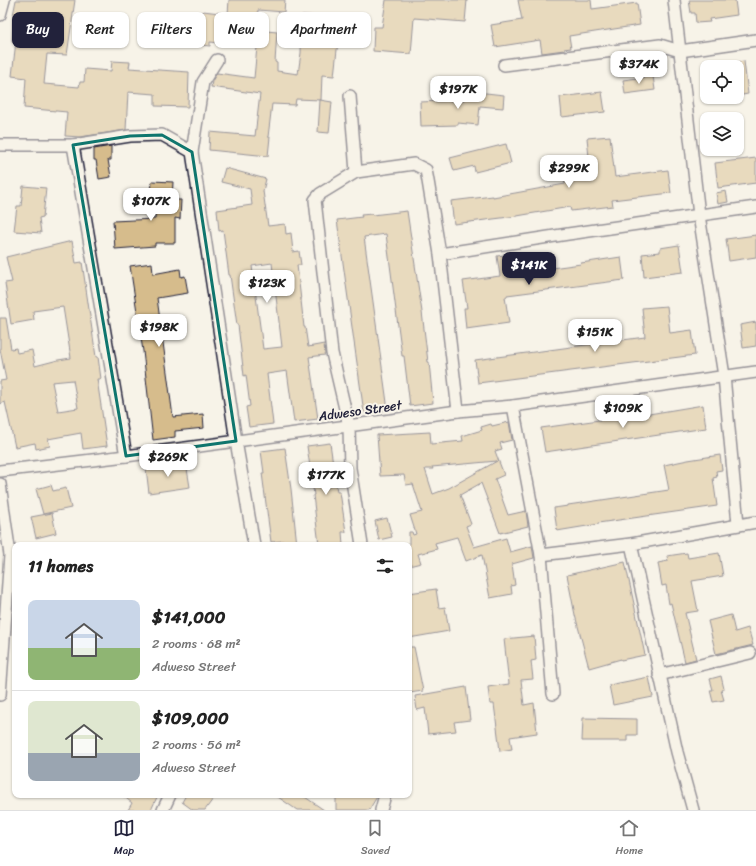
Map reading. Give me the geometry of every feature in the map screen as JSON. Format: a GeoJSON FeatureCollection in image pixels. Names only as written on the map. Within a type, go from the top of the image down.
{"type":"FeatureCollection","features":[{"type":"Feature","properties":{"kind":"street"},"geometry":{"type":"LineString","coordinates":[[0,15],[4,0]]}},
{"type":"Feature","properties":{"kind":"street"},"geometry":{"type":"LineString","coordinates":[[674,0],[699,215],[724,376],[738,524]]}},
{"type":"Feature","properties":{"kind":"street"},"geometry":{"type":"LineString","coordinates":[[504,65],[660,45],[680,51],[756,40]]}},
{"type":"Feature","properties":{"kind":"street"},"geometry":{"type":"LineString","coordinates":[[217,60],[203,82],[192,152],[236,441],[253,542]]}},
{"type":"Feature","properties":{"kind":"street"},"geometry":{"type":"LineString","coordinates":[[350,96],[356,172]]}},
{"type":"Feature","properties":{"kind":"street"},"geometry":{"type":"LineString","coordinates":[[0,145],[73,145],[130,136],[162,135],[192,152]]}},
{"type":"Feature","properties":{"kind":"street"},"geometry":{"type":"LineString","coordinates":[[73,145],[126,456]]}},
{"type":"Feature","properties":{"kind":"street"},"geometry":{"type":"LineString","coordinates":[[362,542],[350,468],[349,426],[332,353],[315,200],[320,194],[356,172],[414,164],[426,170],[440,254],[458,411]]}},
{"type":"Feature","properties":{"kind":"street"},"geometry":{"type":"LineString","coordinates":[[440,254],[756,207]]}},
{"type":"Feature","properties":{"kind":"street","name":"Adweso Street"},"geometry":{"type":"LineString","coordinates":[[0,471],[126,456],[458,411],[513,406],[756,372]]}},
{"type":"Feature","properties":{"kind":"street"},"geometry":{"type":"LineString","coordinates":[[513,406],[541,555],[553,694]]}},
{"type":"Feature","properties":{"kind":"street"},"geometry":{"type":"LineString","coordinates":[[0,484],[10,555],[0,695]]}},
{"type":"Feature","properties":{"kind":"street"},"geometry":{"type":"LineString","coordinates":[[541,555],[631,544],[756,522]]}},
{"type":"Feature","properties":{"kind":"street"},"geometry":{"type":"LineString","coordinates":[[631,544],[677,752],[693,810]]}},
{"type":"Feature","properties":{"kind":"street"},"geometry":{"type":"LineString","coordinates":[[660,675],[750,653]]}},
{"type":"Feature","properties":{"kind":"street"},"geometry":{"type":"LineString","coordinates":[[163,810],[169,798]]}},
{"type":"Feature","properties":{"kind":"street"},"geometry":{"type":"LineString","coordinates":[[381,810],[384,798]]}},
{"type":"Feature","properties":{"kind":"highlighted area"},"geometry":{"type":"Polygon","coordinates":[[[162,135],[192,152],[236,441],[126,456],[73,145],[130,136],[162,135]]]}},
{"type":"Feature","properties":{"kind":"building"},"geometry":{"type":"Polygon","coordinates":[[[16,0],[75,0],[73,12],[72,12],[67,55],[47,54],[44,84],[79,87],[80,82],[84,82],[85,69],[111,71],[112,61],[130,62],[129,68],[189,72],[188,107],[155,106],[155,94],[128,92],[126,130],[80,137],[65,136],[67,112],[24,108],[26,78],[12,76],[15,48],[64,48],[64,12],[14,12],[16,0]]]}},
{"type":"Feature","properties":{"kind":"building"},"geometry":{"type":"Polygon","coordinates":[[[229,0],[285,0],[284,12],[258,10],[258,12],[228,12],[229,0]]]}},
{"type":"Feature","properties":{"kind":"building"},"geometry":{"type":"Polygon","coordinates":[[[386,0],[467,0],[465,22],[414,18],[411,54],[373,51],[374,27],[382,27],[386,0]]]}},
{"type":"Feature","properties":{"kind":"building"},"geometry":{"type":"Polygon","coordinates":[[[518,0],[591,0],[592,9],[637,3],[640,25],[569,36],[571,48],[564,50],[542,53],[540,40],[495,47],[491,25],[522,20],[518,0]]]}},
{"type":"Feature","properties":{"kind":"building"},"geometry":{"type":"Polygon","coordinates":[[[689,0],[735,0],[737,15],[709,19],[710,22],[696,23],[695,13],[691,13],[689,0]]]}},
{"type":"Feature","properties":{"kind":"building"},"geometry":{"type":"Polygon","coordinates":[[[203,11],[214,12],[214,42],[210,42],[210,46],[206,46],[206,12],[203,11]]]}},
{"type":"Feature","properties":{"kind":"building"},"geometry":{"type":"Polygon","coordinates":[[[269,31],[277,32],[275,62],[277,63],[277,71],[298,74],[301,48],[337,48],[334,76],[322,75],[321,100],[296,99],[295,105],[272,104],[268,137],[270,137],[268,156],[209,150],[210,132],[255,136],[260,94],[211,87],[212,81],[217,73],[254,78],[257,48],[269,48],[269,31]]]}},
{"type":"Feature","properties":{"kind":"building"},"geometry":{"type":"Polygon","coordinates":[[[744,61],[748,94],[744,95],[744,61]]]}},
{"type":"Feature","properties":{"kind":"building"},"geometry":{"type":"Polygon","coordinates":[[[653,76],[655,90],[625,94],[623,80],[653,76]]]}},
{"type":"Feature","properties":{"kind":"building"},"geometry":{"type":"Polygon","coordinates":[[[468,91],[504,95],[503,108],[480,106],[478,125],[458,123],[458,125],[421,126],[420,102],[464,100],[464,96],[467,96],[468,91]]]}},
{"type":"Feature","properties":{"kind":"building"},"geometry":{"type":"Polygon","coordinates":[[[602,92],[605,112],[562,117],[560,97],[602,92]]]}},
{"type":"Feature","properties":{"kind":"building"},"geometry":{"type":"Polygon","coordinates":[[[320,100],[332,102],[329,133],[318,132],[320,100]]]}},
{"type":"Feature","properties":{"kind":"building"},"geometry":{"type":"Polygon","coordinates":[[[610,136],[615,177],[668,170],[671,193],[612,200],[613,206],[571,211],[570,207],[517,216],[454,224],[451,201],[493,197],[565,184],[562,160],[589,157],[587,138],[610,136]]]}},
{"type":"Feature","properties":{"kind":"building"},"geometry":{"type":"Polygon","coordinates":[[[506,144],[511,163],[475,172],[474,166],[454,171],[450,158],[506,144]]]}},
{"type":"Feature","properties":{"kind":"building"},"geometry":{"type":"Polygon","coordinates":[[[111,146],[111,160],[108,160],[111,177],[99,179],[96,160],[94,160],[94,149],[111,146]]]}},
{"type":"Feature","properties":{"kind":"building"},"geometry":{"type":"Polygon","coordinates":[[[756,158],[756,183],[718,188],[715,163],[756,158]]]}},
{"type":"Feature","properties":{"kind":"building"},"geometry":{"type":"Polygon","coordinates":[[[225,168],[266,179],[263,191],[268,226],[285,224],[286,234],[291,233],[293,252],[299,251],[301,265],[297,265],[304,327],[308,347],[324,344],[325,355],[309,357],[318,419],[294,422],[287,371],[267,374],[273,424],[249,427],[246,407],[250,406],[246,375],[244,376],[238,325],[223,230],[219,231],[217,210],[252,205],[250,189],[221,182],[225,168]],[[272,263],[252,266],[263,349],[282,347],[272,263]]]}},
{"type":"Feature","properties":{"kind":"building"},"geometry":{"type":"Polygon","coordinates":[[[152,181],[173,182],[172,200],[181,200],[180,219],[175,218],[175,243],[155,243],[155,246],[115,249],[113,221],[155,219],[156,198],[155,196],[151,196],[152,181]]]}},
{"type":"Feature","properties":{"kind":"building"},"geometry":{"type":"Polygon","coordinates":[[[23,186],[46,188],[43,217],[39,218],[41,233],[14,231],[17,206],[21,206],[23,186]]]}},
{"type":"Feature","properties":{"kind":"building"},"geometry":{"type":"Polygon","coordinates":[[[726,191],[728,202],[718,204],[716,193],[726,191]]]}},
{"type":"Feature","properties":{"kind":"building"},"geometry":{"type":"Polygon","coordinates":[[[407,211],[429,362],[433,403],[410,406],[386,234],[364,237],[388,410],[364,413],[337,220],[362,217],[361,215],[407,211]]]}},
{"type":"Feature","properties":{"kind":"building"},"geometry":{"type":"Polygon","coordinates":[[[756,235],[756,257],[729,261],[726,239],[756,235]]]}},
{"type":"Feature","properties":{"kind":"building"},"geometry":{"type":"Polygon","coordinates":[[[72,241],[76,263],[82,262],[96,357],[98,357],[101,379],[97,379],[107,446],[83,449],[81,433],[48,439],[50,446],[36,449],[35,443],[15,447],[5,402],[0,404],[0,381],[6,380],[0,349],[0,318],[6,318],[11,349],[16,348],[17,353],[32,350],[35,366],[71,358],[63,307],[33,311],[34,320],[11,324],[5,283],[12,282],[6,257],[72,241]],[[73,380],[52,382],[58,411],[78,408],[73,380]]]}},
{"type":"Feature","properties":{"kind":"building"},"geometry":{"type":"Polygon","coordinates":[[[679,245],[683,272],[644,277],[642,254],[660,252],[660,248],[679,245]]]}},
{"type":"Feature","properties":{"kind":"building"},"geometry":{"type":"Polygon","coordinates":[[[512,254],[515,273],[621,257],[624,280],[507,295],[507,297],[505,297],[509,323],[466,329],[464,308],[467,308],[463,281],[500,276],[497,256],[512,254]]]}},
{"type":"Feature","properties":{"kind":"building"},"geometry":{"type":"Polygon","coordinates":[[[152,263],[153,274],[180,269],[181,277],[185,276],[188,293],[157,298],[173,417],[203,414],[204,428],[175,431],[175,437],[153,440],[143,351],[130,266],[152,263]]]}},
{"type":"Feature","properties":{"kind":"building"},"geometry":{"type":"Polygon","coordinates":[[[667,306],[670,333],[692,330],[695,355],[478,383],[475,360],[645,337],[642,308],[667,306]]]}},
{"type":"Feature","properties":{"kind":"building"},"geometry":{"type":"Polygon","coordinates":[[[756,322],[756,346],[743,348],[740,325],[756,322]]]}},
{"type":"Feature","properties":{"kind":"building"},"geometry":{"type":"Polygon","coordinates":[[[703,405],[706,428],[545,452],[541,428],[643,415],[703,405]]]}},
{"type":"Feature","properties":{"kind":"building"},"geometry":{"type":"Polygon","coordinates":[[[509,422],[512,440],[500,443],[502,449],[495,451],[504,475],[495,479],[508,515],[526,511],[528,526],[500,533],[481,483],[460,495],[471,524],[466,526],[474,547],[506,538],[510,552],[532,546],[534,558],[512,564],[515,585],[511,586],[512,594],[490,598],[482,555],[466,561],[457,537],[435,543],[437,549],[418,554],[421,563],[412,565],[412,542],[409,542],[409,532],[412,532],[413,535],[416,534],[410,515],[422,512],[413,484],[406,485],[404,475],[380,476],[377,435],[430,432],[431,444],[463,441],[462,436],[482,430],[481,427],[491,424],[492,426],[509,422]],[[497,461],[432,467],[433,469],[425,469],[433,494],[449,488],[497,461]]]}},
{"type":"Feature","properties":{"kind":"building"},"geometry":{"type":"Polygon","coordinates":[[[330,443],[337,492],[340,492],[346,532],[342,532],[343,542],[319,542],[307,446],[330,443]]]}},
{"type":"Feature","properties":{"kind":"building"},"geometry":{"type":"Polygon","coordinates":[[[285,448],[297,542],[271,542],[262,473],[264,473],[261,451],[285,448]]]}},
{"type":"Feature","properties":{"kind":"building"},"geometry":{"type":"Polygon","coordinates":[[[720,455],[722,470],[716,471],[717,477],[713,478],[717,506],[598,523],[599,524],[557,531],[554,508],[669,490],[664,465],[720,455]]]}},
{"type":"Feature","properties":{"kind":"building"},"geometry":{"type":"Polygon","coordinates":[[[186,463],[190,487],[149,493],[146,468],[186,463]]]}},
{"type":"Feature","properties":{"kind":"building"},"geometry":{"type":"Polygon","coordinates":[[[51,485],[53,491],[66,488],[71,508],[43,514],[36,489],[51,485]]]}},
{"type":"Feature","properties":{"kind":"building"},"geometry":{"type":"Polygon","coordinates":[[[52,513],[56,533],[36,538],[31,517],[52,513]]]}},
{"type":"Feature","properties":{"kind":"building"},"geometry":{"type":"Polygon","coordinates":[[[387,518],[392,537],[379,540],[375,521],[387,518]]]}},
{"type":"Feature","properties":{"kind":"building"},"geometry":{"type":"Polygon","coordinates":[[[687,553],[688,558],[719,553],[723,576],[692,581],[698,611],[685,613],[696,659],[685,662],[671,603],[669,604],[666,585],[662,586],[658,563],[668,561],[667,556],[687,553]]]}},
{"type":"Feature","properties":{"kind":"building"},"geometry":{"type":"Polygon","coordinates":[[[625,562],[645,655],[621,659],[589,668],[575,615],[567,575],[625,562]]]}},
{"type":"Feature","properties":{"kind":"building"},"geometry":{"type":"Polygon","coordinates":[[[436,589],[439,608],[445,607],[449,631],[412,637],[412,593],[436,589]]]}},
{"type":"Feature","properties":{"kind":"building"},"geometry":{"type":"Polygon","coordinates":[[[731,615],[735,632],[748,628],[753,645],[716,654],[708,621],[731,615]]]}},
{"type":"Feature","properties":{"kind":"building"},"geometry":{"type":"Polygon","coordinates":[[[534,636],[536,660],[531,661],[533,679],[521,680],[524,705],[534,703],[537,733],[510,737],[512,749],[500,751],[494,704],[490,704],[488,687],[509,684],[504,639],[534,636]]]}},
{"type":"Feature","properties":{"kind":"building"},"geometry":{"type":"Polygon","coordinates":[[[412,647],[414,647],[423,691],[412,693],[412,647]]]}},
{"type":"Feature","properties":{"kind":"building"},"geometry":{"type":"Polygon","coordinates":[[[721,676],[724,689],[721,690],[724,700],[713,702],[710,690],[713,690],[710,679],[721,676]]]}},
{"type":"Feature","properties":{"kind":"building"},"geometry":{"type":"Polygon","coordinates":[[[649,677],[653,697],[613,705],[609,685],[649,677]]]}},
{"type":"Feature","properties":{"kind":"building"},"geometry":{"type":"Polygon","coordinates":[[[466,687],[470,720],[454,722],[456,731],[428,734],[425,708],[417,710],[415,696],[466,687]]]}},
{"type":"Feature","properties":{"kind":"building"},"geometry":{"type":"Polygon","coordinates":[[[583,718],[637,719],[637,735],[627,735],[627,741],[582,741],[583,718]]]}},
{"type":"Feature","properties":{"kind":"building"},"geometry":{"type":"Polygon","coordinates":[[[126,798],[157,798],[151,810],[128,810],[132,803],[126,798]]]}},
{"type":"Feature","properties":{"kind":"building"},"geometry":{"type":"Polygon","coordinates":[[[184,798],[214,798],[205,810],[193,810],[182,802],[184,798]]]}},
{"type":"Feature","properties":{"kind":"building"},"geometry":{"type":"Polygon","coordinates":[[[279,798],[306,798],[324,810],[297,810],[279,798]]]}},
{"type":"Feature","properties":{"kind":"building"},"geometry":{"type":"Polygon","coordinates":[[[336,798],[376,798],[369,810],[336,810],[336,798]]]}}]}
